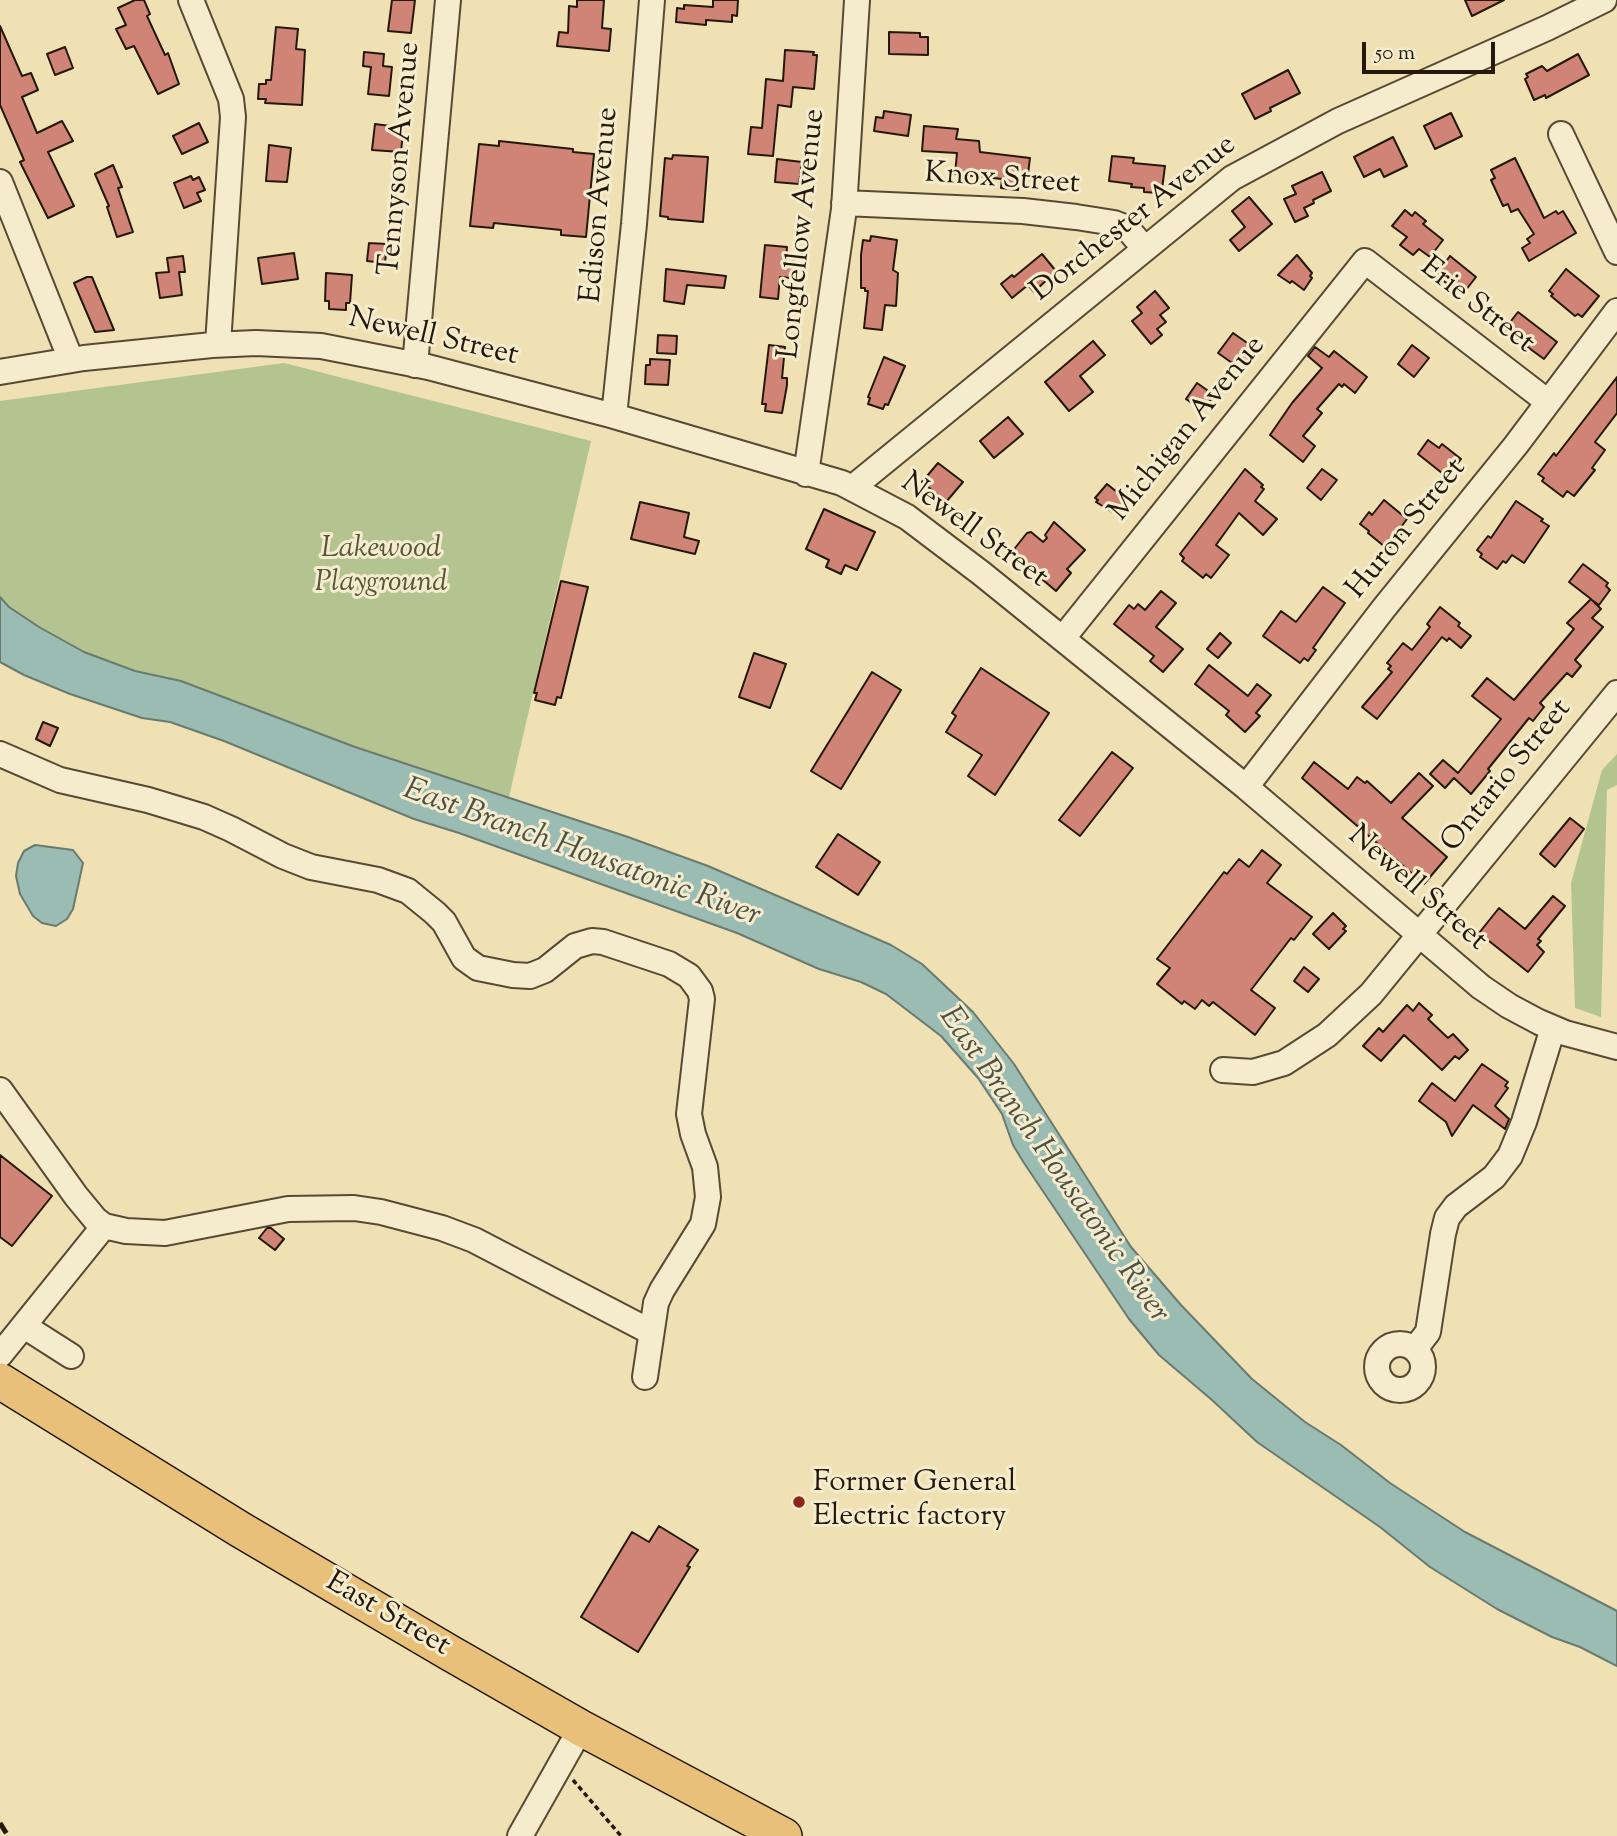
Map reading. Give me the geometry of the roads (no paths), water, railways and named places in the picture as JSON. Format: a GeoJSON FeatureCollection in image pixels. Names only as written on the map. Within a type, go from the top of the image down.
{"type":"FeatureCollection","features":[{"type":"Feature","properties":{"kind":"highway","name":"East Street"},"geometry":{"type":"LineString","coordinates":[[0,1381],[241,1530],[582,1728],[784,1836]]}},
{"type":"Feature","properties":{"kind":"street"},"geometry":{"type":"LineString","coordinates":[[191,0],[231,99],[233,139],[218,344]]}},
{"type":"Feature","properties":{"kind":"street","name":"Tennyson Avenue"},"geometry":{"type":"LineString","coordinates":[[415,365],[448,0]]}},
{"type":"Feature","properties":{"kind":"street","name":"Edison Avenue"},"geometry":{"type":"LineString","coordinates":[[614,416],[634,225],[652,0]]}},
{"type":"Feature","properties":{"kind":"street","name":"Longfellow Avenue"},"geometry":{"type":"LineString","coordinates":[[806,474],[844,203],[857,0]]}},
{"type":"Feature","properties":{"kind":"street","name":"Dorchester Avenue"},"geometry":{"type":"LineString","coordinates":[[852,488],[1233,177],[1338,121],[1604,0]]}},
{"type":"Feature","properties":{"kind":"street"},"geometry":{"type":"LineString","coordinates":[[1561,134],[1617,253]]}},
{"type":"Feature","properties":{"kind":"street"},"geometry":{"type":"LineString","coordinates":[[0,182],[71,360]]}},
{"type":"Feature","properties":{"kind":"street","name":"Knox Street"},"geometry":{"type":"LineString","coordinates":[[844,203],[1023,211],[1076,217],[1114,223],[1127,228],[1144,248]]}},
{"type":"Feature","properties":{"kind":"street","name":"Erie Street"},"geometry":{"type":"LineString","coordinates":[[1365,261],[1548,402]]}},
{"type":"Feature","properties":{"kind":"street","name":"Michigan Avenue"},"geometry":{"type":"LineString","coordinates":[[1063,638],[1365,261]]}},
{"type":"Feature","properties":{"kind":"street","name":"Huron Street"},"geometry":{"type":"LineString","coordinates":[[1246,787],[1617,311]]}},
{"type":"Feature","properties":{"kind":"street","name":"Newell Street"},"geometry":{"type":"LineString","coordinates":[[0,372],[71,360],[218,344],[321,346],[415,365],[614,416],[852,488],[908,517],[1063,638],[1246,787],[1490,993],[1509,1006],[1553,1028],[1617,1047]]}},
{"type":"Feature","properties":{"kind":"street","name":"Ontario Street"},"geometry":{"type":"LineString","coordinates":[[1223,1070],[1253,1072],[1284,1063],[1327,1035],[1371,994],[1617,692]]}},
{"type":"Feature","properties":{"kind":"street"},"geometry":{"type":"LineString","coordinates":[[0,754],[61,780],[148,800],[204,817],[283,856],[312,867],[377,880],[408,891],[444,922],[464,958],[478,968],[530,976],[545,970],[575,946],[592,941],[603,942],[669,964],[689,976],[700,991],[702,999],[689,1114],[705,1167],[708,1196],[703,1224],[656,1303],[645,1377]]}},
{"type":"Feature","properties":{"kind":"street"},"geometry":{"type":"LineString","coordinates":[[1415,1349],[1427,1332],[1447,1219],[1456,1206],[1494,1178],[1510,1156],[1524,1122],[1553,1028]]}},
{"type":"Feature","properties":{"kind":"street"},"geometry":{"type":"LineString","coordinates":[[0,1090],[76,1196],[104,1226],[126,1231],[165,1233],[288,1209],[354,1208],[381,1212],[466,1236],[651,1332]]}},
{"type":"Feature","properties":{"kind":"street"},"geometry":{"type":"LineString","coordinates":[[0,1355],[104,1226]]}},
{"type":"Feature","properties":{"kind":"street"},"geometry":{"type":"LineString","coordinates":[[23,1326],[71,1356]]}},
{"type":"Feature","properties":{"kind":"street"},"geometry":{"type":"LineString","coordinates":[[520,1836],[582,1728]]}},
{"type":"Feature","properties":{"kind":"water","name":"East Branch Housatonic River"},"geometry":{"type":"Polygon","coordinates":[[[0,597],[9,607],[39,627],[84,652],[135,671],[181,681],[355,747],[708,866],[891,945],[922,964],[973,1012],[1014,1064],[1131,1247],[1181,1305],[1252,1379],[1305,1422],[1341,1445],[1390,1483],[1465,1532],[1617,1611],[1617,1666],[1497,1609],[1430,1567],[1380,1527],[1257,1442],[1159,1355],[1129,1319],[1024,1163],[1013,1145],[1002,1114],[978,1078],[941,1036],[886,994],[861,982],[819,969],[737,933],[414,819],[224,741],[170,722],[142,718],[70,694],[24,675],[0,662],[0,597]]]}},
{"type":"Feature","properties":{"kind":"water"},"geometry":{"type":"Polygon","coordinates":[[[35,845],[73,850],[83,863],[73,909],[67,919],[56,926],[42,923],[33,916],[20,894],[16,876],[18,863],[24,851],[35,845]]]}},
{"type":"Feature","properties":{"kind":"railway"},"geometry":{"type":"LineString","coordinates":[[0,1823],[8,1836]]}},
{"type":"Feature","properties":{"kind":"place","name":"Former General Electric factory"},"geometry":{"type":"Point","coordinates":[799,1502]}},
{"type":"Feature","properties":{"kind":"park label","name":"Lakewood Playground"},"geometry":{"type":"Point","coordinates":[381,568]}}]}
